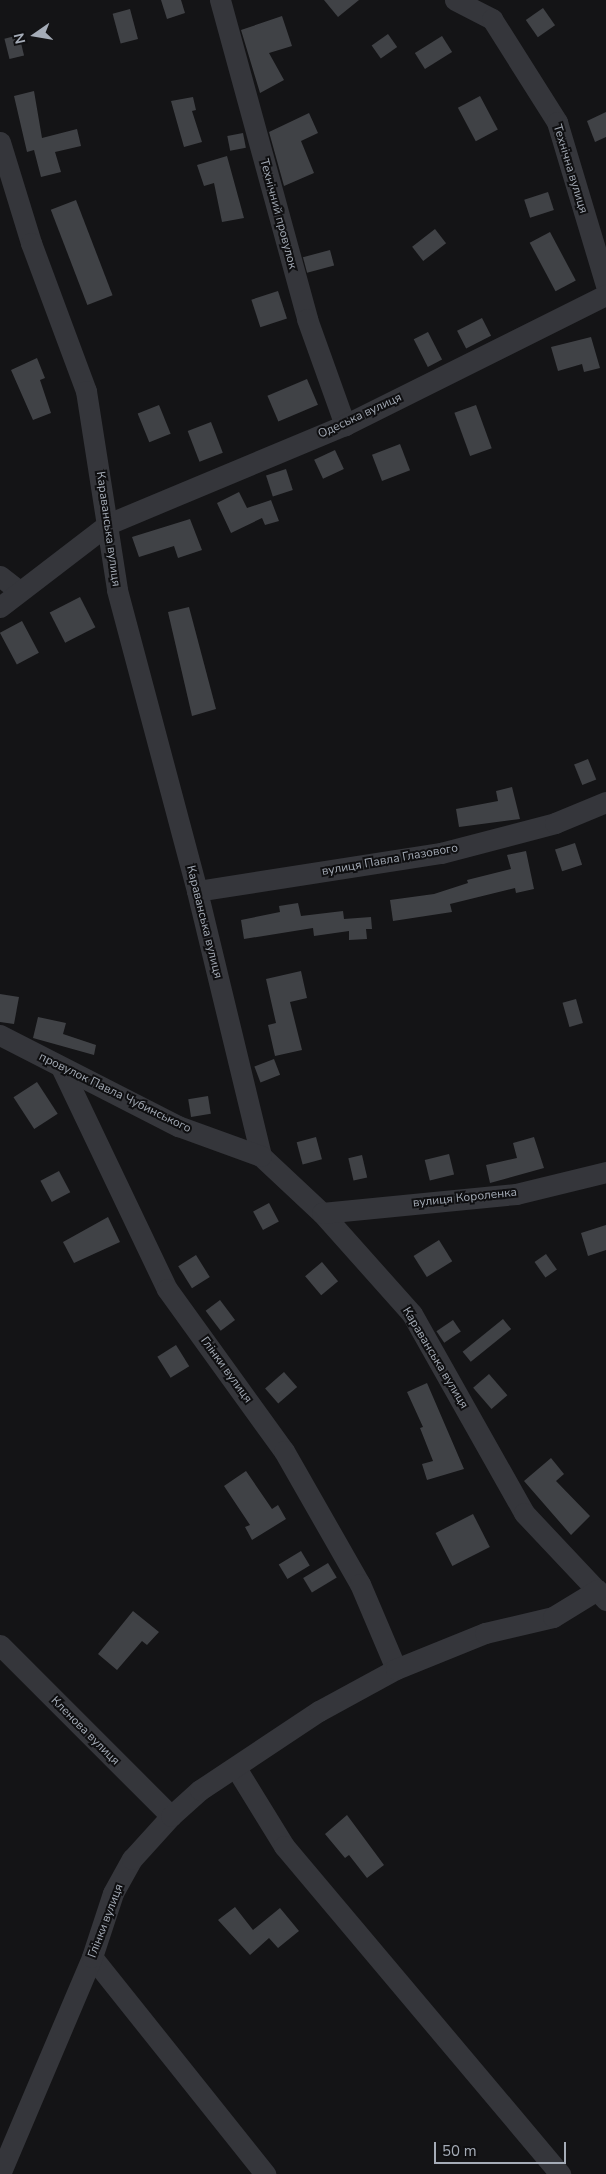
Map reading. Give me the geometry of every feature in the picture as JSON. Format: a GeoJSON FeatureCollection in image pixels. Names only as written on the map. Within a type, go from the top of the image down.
{"type":"FeatureCollection","features":[{"type":"Feature","properties":{"kind":"street","name":"Технічний провулок"},"geometry":{"type":"LineString","coordinates":[[220,0],[307,319],[345,424]]}},
{"type":"Feature","properties":{"kind":"street","name":"Технічна вулиця"},"geometry":{"type":"LineString","coordinates":[[455,0],[492,19],[557,122],[606,285]]}},
{"type":"Feature","properties":{"kind":"street","name":"Караванська вулиця"},"geometry":{"type":"LineString","coordinates":[[0,142],[31,243],[86,391],[117,590],[197,891],[261,1156],[322,1213],[412,1314],[524,1513],[601,1595]]}},
{"type":"Feature","properties":{"kind":"street","name":"Одеська вулиця"},"geometry":{"type":"LineString","coordinates":[[0,607],[108,524],[345,424],[606,295]]}},
{"type":"Feature","properties":{"kind":"street"},"geometry":{"type":"LineString","coordinates":[[0,576],[19,591]]}},
{"type":"Feature","properties":{"kind":"street","name":"вулиця Павла Глазового"},"geometry":{"type":"LineString","coordinates":[[197,891],[440,853],[555,823],[606,802]]}},
{"type":"Feature","properties":{"kind":"street","name":"провулок Павла Чубинського"},"geometry":{"type":"LineString","coordinates":[[0,1035],[178,1126],[261,1156]]}},
{"type":"Feature","properties":{"kind":"street","name":"Глінки вулиця"},"geometry":{"type":"LineString","coordinates":[[61,1067],[167,1289],[284,1450],[360,1584],[396,1669]]}},
{"type":"Feature","properties":{"kind":"street","name":"вулиця Короленка"},"geometry":{"type":"LineString","coordinates":[[322,1213],[516,1194],[606,1172]]}},
{"type":"Feature","properties":{"kind":"street","name":"Глінки вулиця"},"geometry":{"type":"LineString","coordinates":[[0,2174],[92,1956],[113,1893],[132,1859],[170,1816],[200,1790],[236,1768],[319,1711],[396,1669],[485,1633],[553,1617],[601,1595]]}},
{"type":"Feature","properties":{"kind":"street","name":"Кленова вулиця"},"geometry":{"type":"LineString","coordinates":[[0,1645],[170,1816]]}},
{"type":"Feature","properties":{"kind":"street"},"geometry":{"type":"LineString","coordinates":[[236,1768],[284,1846],[560,2174]]}},
{"type":"Feature","properties":{"kind":"street"},"geometry":{"type":"LineString","coordinates":[[92,1956],[265,2174]]}},
{"type":"Feature","properties":{"kind":"building"},"geometry":{"type":"Polygon","coordinates":[[[161,0],[181,0],[185,13],[167,19],[161,0]]]}},
{"type":"Feature","properties":{"kind":"building"},"geometry":{"type":"Polygon","coordinates":[[[324,0],[359,0],[338,17],[324,0]]]}},
{"type":"Feature","properties":{"kind":"building"},"geometry":{"type":"Polygon","coordinates":[[[543,8],[555,25],[538,37],[526,20],[543,8]]]}},
{"type":"Feature","properties":{"kind":"building"},"geometry":{"type":"Polygon","coordinates":[[[130,9],[138,39],[121,44],[113,14],[130,9]]]}},
{"type":"Feature","properties":{"kind":"building"},"geometry":{"type":"Polygon","coordinates":[[[282,16],[292,46],[269,53],[284,80],[260,93],[241,30],[282,16]]]}},
{"type":"Feature","properties":{"kind":"building"},"geometry":{"type":"Polygon","coordinates":[[[388,34],[397,47],[381,59],[372,45],[388,34]]]}},
{"type":"Feature","properties":{"kind":"building"},"geometry":{"type":"Polygon","coordinates":[[[19,35],[24,55],[10,59],[4,39],[19,35]]]}},
{"type":"Feature","properties":{"kind":"building"},"geometry":{"type":"Polygon","coordinates":[[[442,36],[452,52],[425,69],[415,53],[442,36]]]}},
{"type":"Feature","properties":{"kind":"building"},"geometry":{"type":"Polygon","coordinates":[[[34,91],[42,138],[77,129],[81,146],[55,152],[61,172],[41,177],[34,150],[27,152],[14,96],[34,91]]]}},
{"type":"Feature","properties":{"kind":"building"},"geometry":{"type":"Polygon","coordinates":[[[480,96],[498,130],[476,141],[458,108],[480,96]]]}},
{"type":"Feature","properties":{"kind":"building"},"geometry":{"type":"Polygon","coordinates":[[[193,97],[196,110],[192,111],[202,142],[184,147],[171,101],[193,97]]]}},
{"type":"Feature","properties":{"kind":"building"},"geometry":{"type":"Polygon","coordinates":[[[606,112],[606,137],[595,142],[587,121],[606,112]]]}},
{"type":"Feature","properties":{"kind":"building"},"geometry":{"type":"Polygon","coordinates":[[[309,113],[318,133],[301,141],[314,173],[284,186],[269,132],[309,113]]]}},
{"type":"Feature","properties":{"kind":"building"},"geometry":{"type":"Polygon","coordinates":[[[243,133],[246,148],[230,151],[227,136],[243,133]]]}},
{"type":"Feature","properties":{"kind":"building"},"geometry":{"type":"Polygon","coordinates":[[[227,156],[244,218],[222,222],[214,183],[204,186],[197,165],[227,156]]]}},
{"type":"Feature","properties":{"kind":"building"},"geometry":{"type":"Polygon","coordinates":[[[548,192],[554,210],[530,218],[524,200],[548,192]]]}},
{"type":"Feature","properties":{"kind":"building"},"geometry":{"type":"Polygon","coordinates":[[[76,200],[113,295],[87,305],[51,210],[76,200]]]}},
{"type":"Feature","properties":{"kind":"building"},"geometry":{"type":"Polygon","coordinates":[[[435,229],[446,243],[423,261],[412,247],[435,229]]]}},
{"type":"Feature","properties":{"kind":"building"},"geometry":{"type":"Polygon","coordinates":[[[550,232],[576,281],[556,291],[530,243],[550,232]]]}},
{"type":"Feature","properties":{"kind":"building"},"geometry":{"type":"Polygon","coordinates":[[[330,250],[334,265],[307,273],[303,257],[330,250]]]}},
{"type":"Feature","properties":{"kind":"building"},"geometry":{"type":"Polygon","coordinates":[[[278,291],[287,319],[260,327],[251,300],[278,291]]]}},
{"type":"Feature","properties":{"kind":"building"},"geometry":{"type":"Polygon","coordinates":[[[482,318],[491,336],[466,349],[457,331],[482,318]]]}},
{"type":"Feature","properties":{"kind":"building"},"geometry":{"type":"Polygon","coordinates":[[[428,332],[442,360],[428,367],[414,339],[428,332]]]}},
{"type":"Feature","properties":{"kind":"building"},"geometry":{"type":"Polygon","coordinates":[[[591,337],[600,368],[584,372],[582,364],[558,371],[551,347],[591,337]]]}},
{"type":"Feature","properties":{"kind":"building"},"geometry":{"type":"Polygon","coordinates":[[[37,358],[45,378],[40,380],[51,413],[33,420],[11,370],[37,358]]]}},
{"type":"Feature","properties":{"kind":"building"},"geometry":{"type":"Polygon","coordinates":[[[307,379],[318,405],[278,422],[267,396],[307,379]]]}},
{"type":"Feature","properties":{"kind":"building"},"geometry":{"type":"Polygon","coordinates":[[[159,405],[171,434],[149,442],[138,414],[159,405]]]}},
{"type":"Feature","properties":{"kind":"building"},"geometry":{"type":"Polygon","coordinates":[[[476,405],[492,448],[470,456],[454,413],[476,405]]]}},
{"type":"Feature","properties":{"kind":"building"},"geometry":{"type":"Polygon","coordinates":[[[211,422],[223,453],[199,462],[188,431],[211,422]]]}},
{"type":"Feature","properties":{"kind":"building"},"geometry":{"type":"Polygon","coordinates":[[[400,444],[410,470],[382,481],[372,455],[400,444]]]}},
{"type":"Feature","properties":{"kind":"building"},"geometry":{"type":"Polygon","coordinates":[[[335,450],[344,469],[323,479],[314,460],[335,450]]]}},
{"type":"Feature","properties":{"kind":"building"},"geometry":{"type":"Polygon","coordinates":[[[286,469],[293,490],[273,496],[266,475],[286,469]]]}},
{"type":"Feature","properties":{"kind":"building"},"geometry":{"type":"Polygon","coordinates":[[[239,492],[247,508],[271,500],[279,521],[265,525],[262,518],[231,533],[217,503],[239,492]]]}},
{"type":"Feature","properties":{"kind":"building"},"geometry":{"type":"Polygon","coordinates":[[[190,519],[202,550],[178,558],[174,546],[139,557],[132,537],[190,519]]]}},
{"type":"Feature","properties":{"kind":"building"},"geometry":{"type":"Polygon","coordinates":[[[80,597],[95,627],[65,643],[50,612],[80,597]]]}},
{"type":"Feature","properties":{"kind":"building"},"geometry":{"type":"Polygon","coordinates":[[[189,607],[216,709],[192,716],[168,612],[189,607]]]}},
{"type":"Feature","properties":{"kind":"building"},"geometry":{"type":"Polygon","coordinates":[[[22,621],[39,653],[17,665],[0,633],[22,621]]]}},
{"type":"Feature","properties":{"kind":"building"},"geometry":{"type":"Polygon","coordinates":[[[588,759],[596,779],[582,785],[574,765],[588,759]]]}},
{"type":"Feature","properties":{"kind":"building"},"geometry":{"type":"Polygon","coordinates":[[[512,787],[520,819],[459,827],[456,809],[498,801],[496,791],[512,787]]]}},
{"type":"Feature","properties":{"kind":"building"},"geometry":{"type":"Polygon","coordinates":[[[575,843],[582,865],[562,871],[555,849],[575,843]]]}},
{"type":"Feature","properties":{"kind":"building"},"geometry":{"type":"Polygon","coordinates":[[[526,851],[534,889],[516,893],[515,888],[450,904],[452,912],[393,921],[390,900],[434,894],[468,883],[467,880],[511,869],[507,855],[526,851]]]}},
{"type":"Feature","properties":{"kind":"building"},"geometry":{"type":"Polygon","coordinates":[[[298,903],[301,916],[343,911],[344,919],[371,917],[372,929],[366,929],[367,939],[349,940],[349,931],[314,936],[313,928],[244,939],[241,920],[280,912],[279,906],[298,903]]]}},
{"type":"Feature","properties":{"kind":"building"},"geometry":{"type":"Polygon","coordinates":[[[301,971],[307,998],[290,1002],[302,1050],[275,1056],[268,1025],[276,1023],[266,979],[301,971]]]}},
{"type":"Feature","properties":{"kind":"building"},"geometry":{"type":"Polygon","coordinates":[[[0,994],[19,997],[14,1024],[0,1022],[0,994]]]}},
{"type":"Feature","properties":{"kind":"building"},"geometry":{"type":"Polygon","coordinates":[[[576,999],[583,1023],[569,1027],[563,1003],[576,999]]]}},
{"type":"Feature","properties":{"kind":"building"},"geometry":{"type":"Polygon","coordinates":[[[38,1017],[66,1023],[63,1034],[96,1045],[94,1055],[33,1038],[38,1017]]]}},
{"type":"Feature","properties":{"kind":"building"},"geometry":{"type":"Polygon","coordinates":[[[274,1059],[280,1075],[260,1082],[254,1067],[274,1059]]]}},
{"type":"Feature","properties":{"kind":"building"},"geometry":{"type":"Polygon","coordinates":[[[37,1082],[58,1114],[34,1129],[14,1097],[37,1082]]]}},
{"type":"Feature","properties":{"kind":"building"},"geometry":{"type":"Polygon","coordinates":[[[208,1096],[211,1114],[191,1117],[188,1099],[208,1096]]]}},
{"type":"Feature","properties":{"kind":"building"},"geometry":{"type":"Polygon","coordinates":[[[316,1137],[322,1159],[303,1164],[297,1142],[316,1137]]]}},
{"type":"Feature","properties":{"kind":"building"},"geometry":{"type":"Polygon","coordinates":[[[534,1137],[544,1168],[490,1183],[486,1165],[517,1158],[513,1143],[534,1137]]]}},
{"type":"Feature","properties":{"kind":"building"},"geometry":{"type":"Polygon","coordinates":[[[449,1154],[454,1174],[430,1180],[425,1160],[449,1154]]]}},
{"type":"Feature","properties":{"kind":"building"},"geometry":{"type":"Polygon","coordinates":[[[362,1155],[367,1177],[354,1181],[348,1158],[362,1155]]]}},
{"type":"Feature","properties":{"kind":"building"},"geometry":{"type":"Polygon","coordinates":[[[59,1171],[70,1192],[52,1202],[40,1181],[59,1171]]]}},
{"type":"Feature","properties":{"kind":"building"},"geometry":{"type":"Polygon","coordinates":[[[269,1203],[279,1222],[263,1230],[253,1211],[269,1203]]]}},
{"type":"Feature","properties":{"kind":"building"},"geometry":{"type":"Polygon","coordinates":[[[108,1217],[120,1242],[74,1263],[63,1242],[108,1217]]]}},
{"type":"Feature","properties":{"kind":"building"},"geometry":{"type":"Polygon","coordinates":[[[606,1225],[606,1250],[588,1256],[581,1233],[606,1225]]]}},
{"type":"Feature","properties":{"kind":"building"},"geometry":{"type":"Polygon","coordinates":[[[439,1240],[452,1261],[427,1277],[414,1256],[439,1240]]]}},
{"type":"Feature","properties":{"kind":"building"},"geometry":{"type":"Polygon","coordinates":[[[546,1254],[557,1270],[545,1278],[535,1262],[546,1254]]]}},
{"type":"Feature","properties":{"kind":"building"},"geometry":{"type":"Polygon","coordinates":[[[196,1255],[210,1277],[192,1288],[178,1266],[196,1255]]]}},
{"type":"Feature","properties":{"kind":"building"},"geometry":{"type":"Polygon","coordinates":[[[322,1262],[338,1281],[321,1295],[305,1276],[322,1262]]]}},
{"type":"Feature","properties":{"kind":"building"},"geometry":{"type":"Polygon","coordinates":[[[220,1300],[235,1320],[221,1331],[206,1311],[220,1300]]]}},
{"type":"Feature","properties":{"kind":"building"},"geometry":{"type":"Polygon","coordinates":[[[503,1319],[511,1329],[471,1362],[463,1352],[503,1319]]]}},
{"type":"Feature","properties":{"kind":"building"},"geometry":{"type":"Polygon","coordinates":[[[453,1320],[461,1332],[444,1343],[436,1331],[453,1320]]]}},
{"type":"Feature","properties":{"kind":"building"},"geometry":{"type":"Polygon","coordinates":[[[176,1345],[189,1366],[171,1378],[157,1357],[176,1345]]]}},
{"type":"Feature","properties":{"kind":"building"},"geometry":{"type":"Polygon","coordinates":[[[284,1372],[297,1387],[278,1403],[265,1388],[284,1372]]]}},
{"type":"Feature","properties":{"kind":"building"},"geometry":{"type":"Polygon","coordinates":[[[489,1374],[507,1395],[492,1409],[473,1388],[489,1374]]]}},
{"type":"Feature","properties":{"kind":"building"},"geometry":{"type":"Polygon","coordinates":[[[427,1383],[464,1469],[427,1480],[422,1464],[433,1461],[420,1428],[423,1427],[407,1392],[427,1383]]]}},
{"type":"Feature","properties":{"kind":"building"},"geometry":{"type":"Polygon","coordinates":[[[551,1458],[564,1474],[556,1481],[590,1516],[571,1535],[524,1481],[551,1458]]]}},
{"type":"Feature","properties":{"kind":"building"},"geometry":{"type":"Polygon","coordinates":[[[246,1471],[272,1509],[278,1505],[286,1519],[252,1540],[245,1527],[250,1525],[224,1486],[246,1471]]]}},
{"type":"Feature","properties":{"kind":"building"},"geometry":{"type":"Polygon","coordinates":[[[473,1514],[490,1547],[452,1566],[436,1533],[473,1514]]]}},
{"type":"Feature","properties":{"kind":"building"},"geometry":{"type":"Polygon","coordinates":[[[301,1551],[310,1566],[287,1579],[279,1564],[301,1551]]]}},
{"type":"Feature","properties":{"kind":"building"},"geometry":{"type":"Polygon","coordinates":[[[328,1563],[337,1578],[312,1593],[303,1578],[328,1563]]]}},
{"type":"Feature","properties":{"kind":"building"},"geometry":{"type":"Polygon","coordinates":[[[133,1611],[159,1632],[147,1645],[142,1641],[117,1670],[98,1654],[133,1611]]]}},
{"type":"Feature","properties":{"kind":"building"},"geometry":{"type":"Polygon","coordinates":[[[347,1815],[384,1865],[367,1878],[349,1855],[345,1858],[325,1834],[347,1815]]]}},
{"type":"Feature","properties":{"kind":"building"},"geometry":{"type":"Polygon","coordinates":[[[235,1907],[253,1930],[280,1908],[299,1931],[278,1948],[269,1938],[250,1955],[218,1920],[235,1907]]]}}]}
